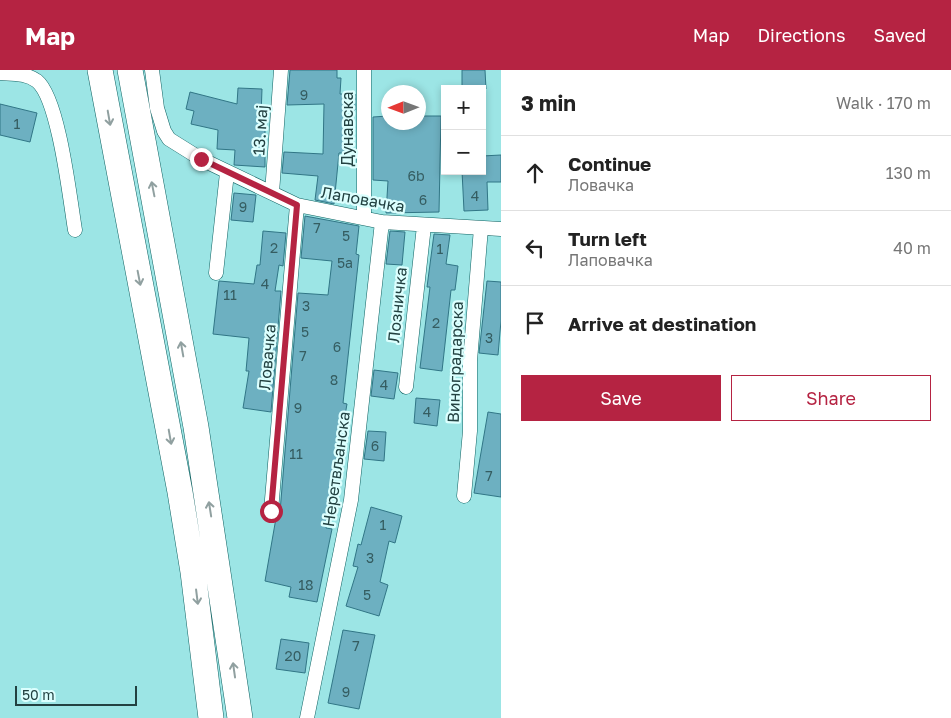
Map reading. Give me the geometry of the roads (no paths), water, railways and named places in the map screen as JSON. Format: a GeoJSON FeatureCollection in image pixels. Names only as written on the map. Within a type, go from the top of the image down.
{"type":"FeatureCollection","features":[{"type":"Feature","properties":{"kind":"highway"},"geometry":{"type":"LineString","coordinates":[[100,70],[180,492],[193,572],[211,718]]}},
{"type":"Feature","properties":{"kind":"highway"},"geometry":{"type":"LineString","coordinates":[[130,70],[196,427],[240,718]]}},
{"type":"Feature","properties":{"kind":"street","name":"Лаповачка"},"geometry":{"type":"LineString","coordinates":[[152,70],[157,108],[167,136],[176,144],[227,173],[297,205],[382,222],[424,226],[501,228]]}},
{"type":"Feature","properties":{"kind":"street","name":"13. мај"},"geometry":{"type":"LineString","coordinates":[[272,193],[281,70]]}},
{"type":"Feature","properties":{"kind":"street","name":"Дунавска"},"geometry":{"type":"LineString","coordinates":[[364,70],[364,218]]}},
{"type":"Feature","properties":{"kind":"street"},"geometry":{"type":"LineString","coordinates":[[0,74],[25,72],[38,82],[44,91],[62,146],[75,230]]}},
{"type":"Feature","properties":{"kind":"street"},"geometry":{"type":"LineString","coordinates":[[216,273],[227,173]]}},
{"type":"Feature","properties":{"kind":"street","name":"Ловачка"},"geometry":{"type":"LineString","coordinates":[[271,511],[297,205]]}},
{"type":"Feature","properties":{"kind":"street","name":"Неретвљанска"},"geometry":{"type":"LineString","coordinates":[[307,718],[352,500],[382,222]]}},
{"type":"Feature","properties":{"kind":"street","name":"Лозничка"},"geometry":{"type":"LineString","coordinates":[[406,387],[424,226]]}},
{"type":"Feature","properties":{"kind":"street","name":"Виноградарска"},"geometry":{"type":"LineString","coordinates":[[464,496],[470,430],[470,361],[481,228]]}}]}
